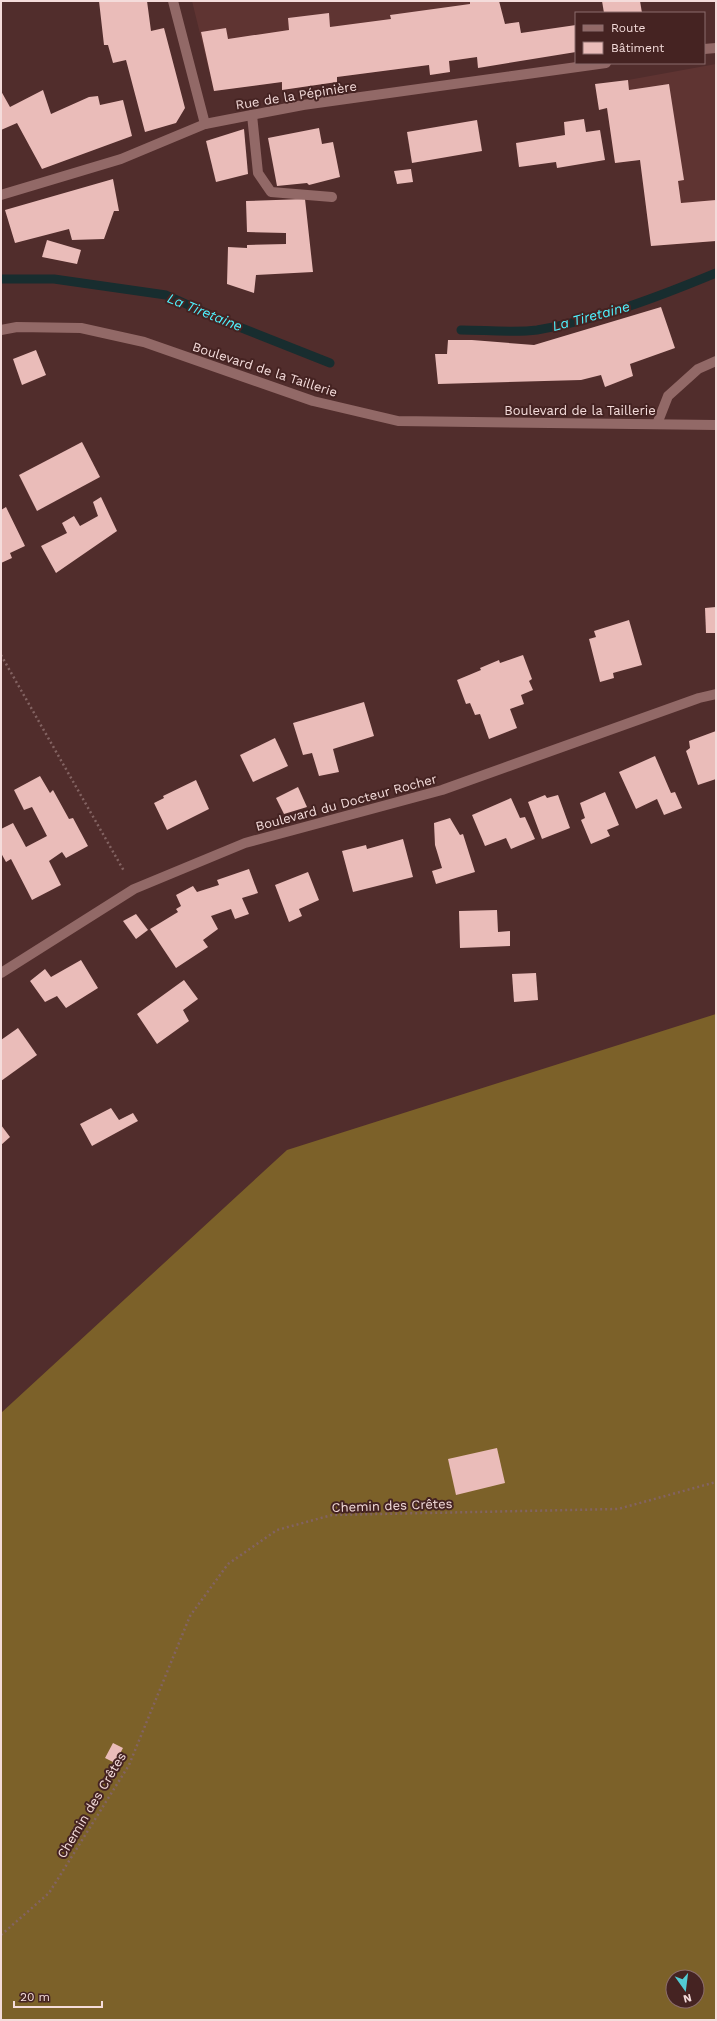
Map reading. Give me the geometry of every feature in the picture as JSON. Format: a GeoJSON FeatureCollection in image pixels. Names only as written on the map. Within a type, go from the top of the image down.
{"type":"FeatureCollection","features":[{"type":"Feature","properties":{"kind":"street"},"geometry":{"type":"LineString","coordinates":[[173,1],[205,124]]}},
{"type":"Feature","properties":{"kind":"street"},"geometry":{"type":"LineString","coordinates":[[705,49],[716,48]]}},
{"type":"Feature","properties":{"kind":"street","name":"Rue de la Pépinière"},"geometry":{"type":"LineString","coordinates":[[1,195],[121,159],[205,124],[303,105],[599,64]]}},
{"type":"Feature","properties":{"kind":"street"},"geometry":{"type":"LineString","coordinates":[[252,115],[258,173],[271,192],[332,196]]}},
{"type":"Feature","properties":{"kind":"street","name":"Boulevard de la Taillerie"},"geometry":{"type":"LineString","coordinates":[[1,330],[17,328],[81,328],[144,342],[313,401],[398,421],[716,425]]}},
{"type":"Feature","properties":{"kind":"street"},"geometry":{"type":"LineString","coordinates":[[657,424],[668,396],[698,369],[716,361]]}},
{"type":"Feature","properties":{"kind":"street","name":"Boulevard du Docteur Rocher"},"geometry":{"type":"LineString","coordinates":[[1,973],[134,889],[245,844],[442,790],[699,698],[716,694]]}},
{"type":"Feature","properties":{"kind":"path"},"geometry":{"type":"LineString","coordinates":[[1,655],[134,889]]}},
{"type":"Feature","properties":{"kind":"path","name":"Chemin des Crêtes"},"geometry":{"type":"LineString","coordinates":[[1,1934],[49,1893],[129,1765],[190,1616],[228,1564],[277,1530],[332,1515],[618,1510],[716,1482]]}},
{"type":"Feature","properties":{"kind":"shaded area"},"geometry":{"type":"Polygon","coordinates":[[[192,1],[470,1],[477,57],[449,61],[450,72],[430,75],[429,65],[337,77],[337,82],[282,90],[281,82],[214,91],[192,1]]]}},
{"type":"Feature","properties":{"kind":"shaded area"},"geometry":{"type":"Polygon","coordinates":[[[716,64],[716,241],[651,246],[640,160],[615,163],[607,108],[630,104],[628,80],[716,64]]]}},
{"type":"Feature","properties":{"kind":"shaded area"},"geometry":{"type":"Polygon","coordinates":[[[716,1014],[716,2020],[1,2020],[1,1413],[287,1150],[716,1014]]]}},
{"type":"Feature","properties":{"kind":"building"},"geometry":{"type":"Polygon","coordinates":[[[99,1],[147,1],[151,31],[164,28],[185,108],[176,123],[145,132],[126,60],[113,63],[108,45],[104,45],[99,1]]]}},
{"type":"Feature","properties":{"kind":"building"},"geometry":{"type":"Polygon","coordinates":[[[470,1],[499,1],[505,24],[519,22],[521,33],[575,25],[575,52],[478,68],[477,57],[449,61],[450,72],[430,75],[429,65],[337,77],[337,82],[282,90],[282,82],[214,91],[201,32],[226,28],[228,39],[289,30],[288,18],[329,13],[330,27],[391,19],[390,15],[470,4],[470,1]]]}},
{"type":"Feature","properties":{"kind":"building"},"geometry":{"type":"Polygon","coordinates":[[[602,1],[640,1],[642,12],[604,12],[602,1]]]}},
{"type":"Feature","properties":{"kind":"building"},"geometry":{"type":"Polygon","coordinates":[[[628,80],[629,90],[669,84],[684,180],[678,181],[681,203],[716,200],[716,241],[651,246],[640,160],[615,163],[607,108],[599,110],[595,84],[628,80]]]}},
{"type":"Feature","properties":{"kind":"building"},"geometry":{"type":"Polygon","coordinates":[[[43,90],[51,114],[89,97],[98,96],[100,105],[123,100],[132,136],[42,169],[17,123],[1,130],[1,91],[10,107],[43,90]]]}},
{"type":"Feature","properties":{"kind":"building"},"geometry":{"type":"Polygon","coordinates":[[[584,119],[586,132],[600,130],[605,160],[557,168],[556,162],[519,167],[516,143],[565,135],[564,122],[584,119]]]}},
{"type":"Feature","properties":{"kind":"building"},"geometry":{"type":"Polygon","coordinates":[[[477,120],[482,151],[412,163],[407,132],[477,120]]]}},
{"type":"Feature","properties":{"kind":"building"},"geometry":{"type":"Polygon","coordinates":[[[319,128],[322,144],[333,142],[340,177],[309,185],[307,183],[277,186],[268,138],[319,128]]]}},
{"type":"Feature","properties":{"kind":"building"},"geometry":{"type":"Polygon","coordinates":[[[244,129],[248,174],[216,182],[206,141],[244,129]]]}},
{"type":"Feature","properties":{"kind":"building"},"geometry":{"type":"Polygon","coordinates":[[[411,169],[413,182],[397,184],[394,171],[411,169]]]}},
{"type":"Feature","properties":{"kind":"building"},"geometry":{"type":"Polygon","coordinates":[[[113,179],[119,211],[114,211],[104,239],[72,240],[69,229],[15,243],[5,210],[113,179]]]}},
{"type":"Feature","properties":{"kind":"building"},"geometry":{"type":"Polygon","coordinates":[[[305,199],[313,272],[256,275],[254,293],[227,284],[228,247],[247,248],[247,245],[286,244],[286,233],[247,232],[246,201],[305,199]]]}},
{"type":"Feature","properties":{"kind":"building"},"geometry":{"type":"Polygon","coordinates":[[[47,240],[81,250],[77,264],[42,257],[47,240]]]}},
{"type":"Feature","properties":{"kind":"building"},"geometry":{"type":"Polygon","coordinates":[[[661,307],[675,348],[630,364],[633,376],[605,387],[601,375],[581,380],[438,384],[435,354],[447,354],[448,340],[472,340],[534,345],[661,307]]]}},
{"type":"Feature","properties":{"kind":"building"},"geometry":{"type":"Polygon","coordinates":[[[36,350],[46,375],[22,385],[13,359],[36,350]]]}},
{"type":"Feature","properties":{"kind":"building"},"geometry":{"type":"Polygon","coordinates":[[[82,442],[100,477],[37,511],[19,475],[82,442]]]}},
{"type":"Feature","properties":{"kind":"building"},"geometry":{"type":"Polygon","coordinates":[[[101,497],[117,531],[56,573],[41,546],[67,533],[62,523],[74,516],[80,526],[98,516],[93,502],[101,497]]]}},
{"type":"Feature","properties":{"kind":"building"},"geometry":{"type":"Polygon","coordinates":[[[6,507],[25,546],[10,553],[12,558],[1,563],[1,510],[6,507]]]}},
{"type":"Feature","properties":{"kind":"building"},"geometry":{"type":"Polygon","coordinates":[[[716,607],[716,633],[706,633],[705,608],[716,607]]]}},
{"type":"Feature","properties":{"kind":"building"},"geometry":{"type":"Polygon","coordinates":[[[629,620],[642,665],[613,673],[614,678],[600,682],[589,639],[596,637],[594,631],[629,620]]]}},
{"type":"Feature","properties":{"kind":"building"},"geometry":{"type":"Polygon","coordinates":[[[523,655],[532,679],[529,681],[533,690],[521,695],[524,704],[510,709],[517,728],[489,739],[480,714],[475,715],[470,703],[466,704],[457,680],[481,670],[480,668],[499,660],[500,663],[523,655]]]}},
{"type":"Feature","properties":{"kind":"building"},"geometry":{"type":"Polygon","coordinates":[[[364,702],[374,736],[333,749],[339,772],[319,776],[312,753],[303,755],[293,723],[364,702]]]}},
{"type":"Feature","properties":{"kind":"building"},"geometry":{"type":"Polygon","coordinates":[[[716,731],[716,779],[698,785],[686,751],[690,748],[689,741],[716,731]]]}},
{"type":"Feature","properties":{"kind":"building"},"geometry":{"type":"Polygon","coordinates":[[[275,738],[288,766],[253,782],[240,755],[275,738]]]}},
{"type":"Feature","properties":{"kind":"building"},"geometry":{"type":"Polygon","coordinates":[[[655,756],[671,793],[675,792],[682,808],[664,815],[657,799],[636,809],[619,772],[655,756]]]}},
{"type":"Feature","properties":{"kind":"building"},"geometry":{"type":"Polygon","coordinates":[[[40,776],[50,793],[53,790],[69,819],[73,818],[88,846],[66,858],[62,852],[49,861],[61,885],[32,900],[11,859],[6,862],[1,853],[1,829],[13,823],[26,847],[47,836],[32,807],[24,810],[14,790],[40,776]]]}},
{"type":"Feature","properties":{"kind":"building"},"geometry":{"type":"Polygon","coordinates":[[[196,780],[209,809],[167,830],[154,803],[164,798],[163,796],[196,780]]]}},
{"type":"Feature","properties":{"kind":"building"},"geometry":{"type":"Polygon","coordinates":[[[298,787],[307,807],[284,814],[276,798],[298,787]]]}},
{"type":"Feature","properties":{"kind":"building"},"geometry":{"type":"Polygon","coordinates":[[[605,792],[619,825],[607,830],[610,836],[591,844],[581,820],[585,818],[580,803],[605,792]]]}},
{"type":"Feature","properties":{"kind":"building"},"geometry":{"type":"Polygon","coordinates":[[[545,795],[547,798],[558,795],[570,828],[542,839],[528,802],[545,795]]]}},
{"type":"Feature","properties":{"kind":"building"},"geometry":{"type":"Polygon","coordinates":[[[511,798],[520,818],[525,817],[535,839],[511,849],[506,838],[485,846],[472,815],[511,798]]]}},
{"type":"Feature","properties":{"kind":"building"},"geometry":{"type":"Polygon","coordinates":[[[450,818],[460,835],[463,834],[475,872],[436,884],[432,871],[442,868],[435,845],[434,823],[450,818]]]}},
{"type":"Feature","properties":{"kind":"building"},"geometry":{"type":"Polygon","coordinates":[[[403,839],[413,877],[353,892],[342,851],[366,845],[367,849],[403,839]]]}},
{"type":"Feature","properties":{"kind":"building"},"geometry":{"type":"Polygon","coordinates":[[[249,869],[258,893],[242,898],[249,914],[235,919],[231,909],[211,916],[218,929],[203,940],[208,947],[176,968],[150,929],[178,912],[176,909],[181,906],[176,895],[193,886],[197,892],[219,885],[217,880],[249,869]]]}},
{"type":"Feature","properties":{"kind":"building"},"geometry":{"type":"Polygon","coordinates":[[[308,872],[319,900],[299,909],[302,916],[289,922],[275,885],[308,872]]]}},
{"type":"Feature","properties":{"kind":"building"},"geometry":{"type":"Polygon","coordinates":[[[497,910],[498,932],[510,931],[510,946],[460,948],[459,911],[497,910]]]}},
{"type":"Feature","properties":{"kind":"building"},"geometry":{"type":"Polygon","coordinates":[[[136,914],[148,930],[136,939],[123,921],[136,914]]]}},
{"type":"Feature","properties":{"kind":"building"},"geometry":{"type":"Polygon","coordinates":[[[81,960],[98,988],[66,1008],[57,996],[45,1002],[30,981],[45,969],[51,977],[81,960]]]}},
{"type":"Feature","properties":{"kind":"building"},"geometry":{"type":"Polygon","coordinates":[[[536,973],[538,1000],[514,1002],[512,974],[536,973]]]}},
{"type":"Feature","properties":{"kind":"building"},"geometry":{"type":"Polygon","coordinates":[[[184,980],[198,999],[183,1010],[189,1021],[157,1044],[137,1014],[184,980]]]}},
{"type":"Feature","properties":{"kind":"building"},"geometry":{"type":"Polygon","coordinates":[[[18,1028],[37,1055],[1,1081],[1,1040],[18,1028]]]}},
{"type":"Feature","properties":{"kind":"building"},"geometry":{"type":"Polygon","coordinates":[[[111,1108],[119,1120],[133,1113],[138,1121],[92,1146],[80,1124],[111,1108]]]}},
{"type":"Feature","properties":{"kind":"building"},"geometry":{"type":"Polygon","coordinates":[[[1,1125],[10,1137],[1,1145],[1,1125]]]}},
{"type":"Feature","properties":{"kind":"building"},"geometry":{"type":"Polygon","coordinates":[[[497,1448],[505,1483],[456,1495],[448,1459],[497,1448]]]}},
{"type":"Feature","properties":{"kind":"building"},"geometry":{"type":"Polygon","coordinates":[[[113,1743],[123,1748],[115,1763],[105,1758],[113,1743]]]}},
{"type":"Feature","properties":{"kind":"waterway","name":"La Tiretaine"},"geometry":{"type":"LineString","coordinates":[[461,330],[528,331],[560,326],[628,307],[716,273]]}},
{"type":"Feature","properties":{"kind":"waterway","name":"La Tiretaine"},"geometry":{"type":"LineString","coordinates":[[1,279],[54,279],[166,295],[224,321],[330,363]]}}]}
